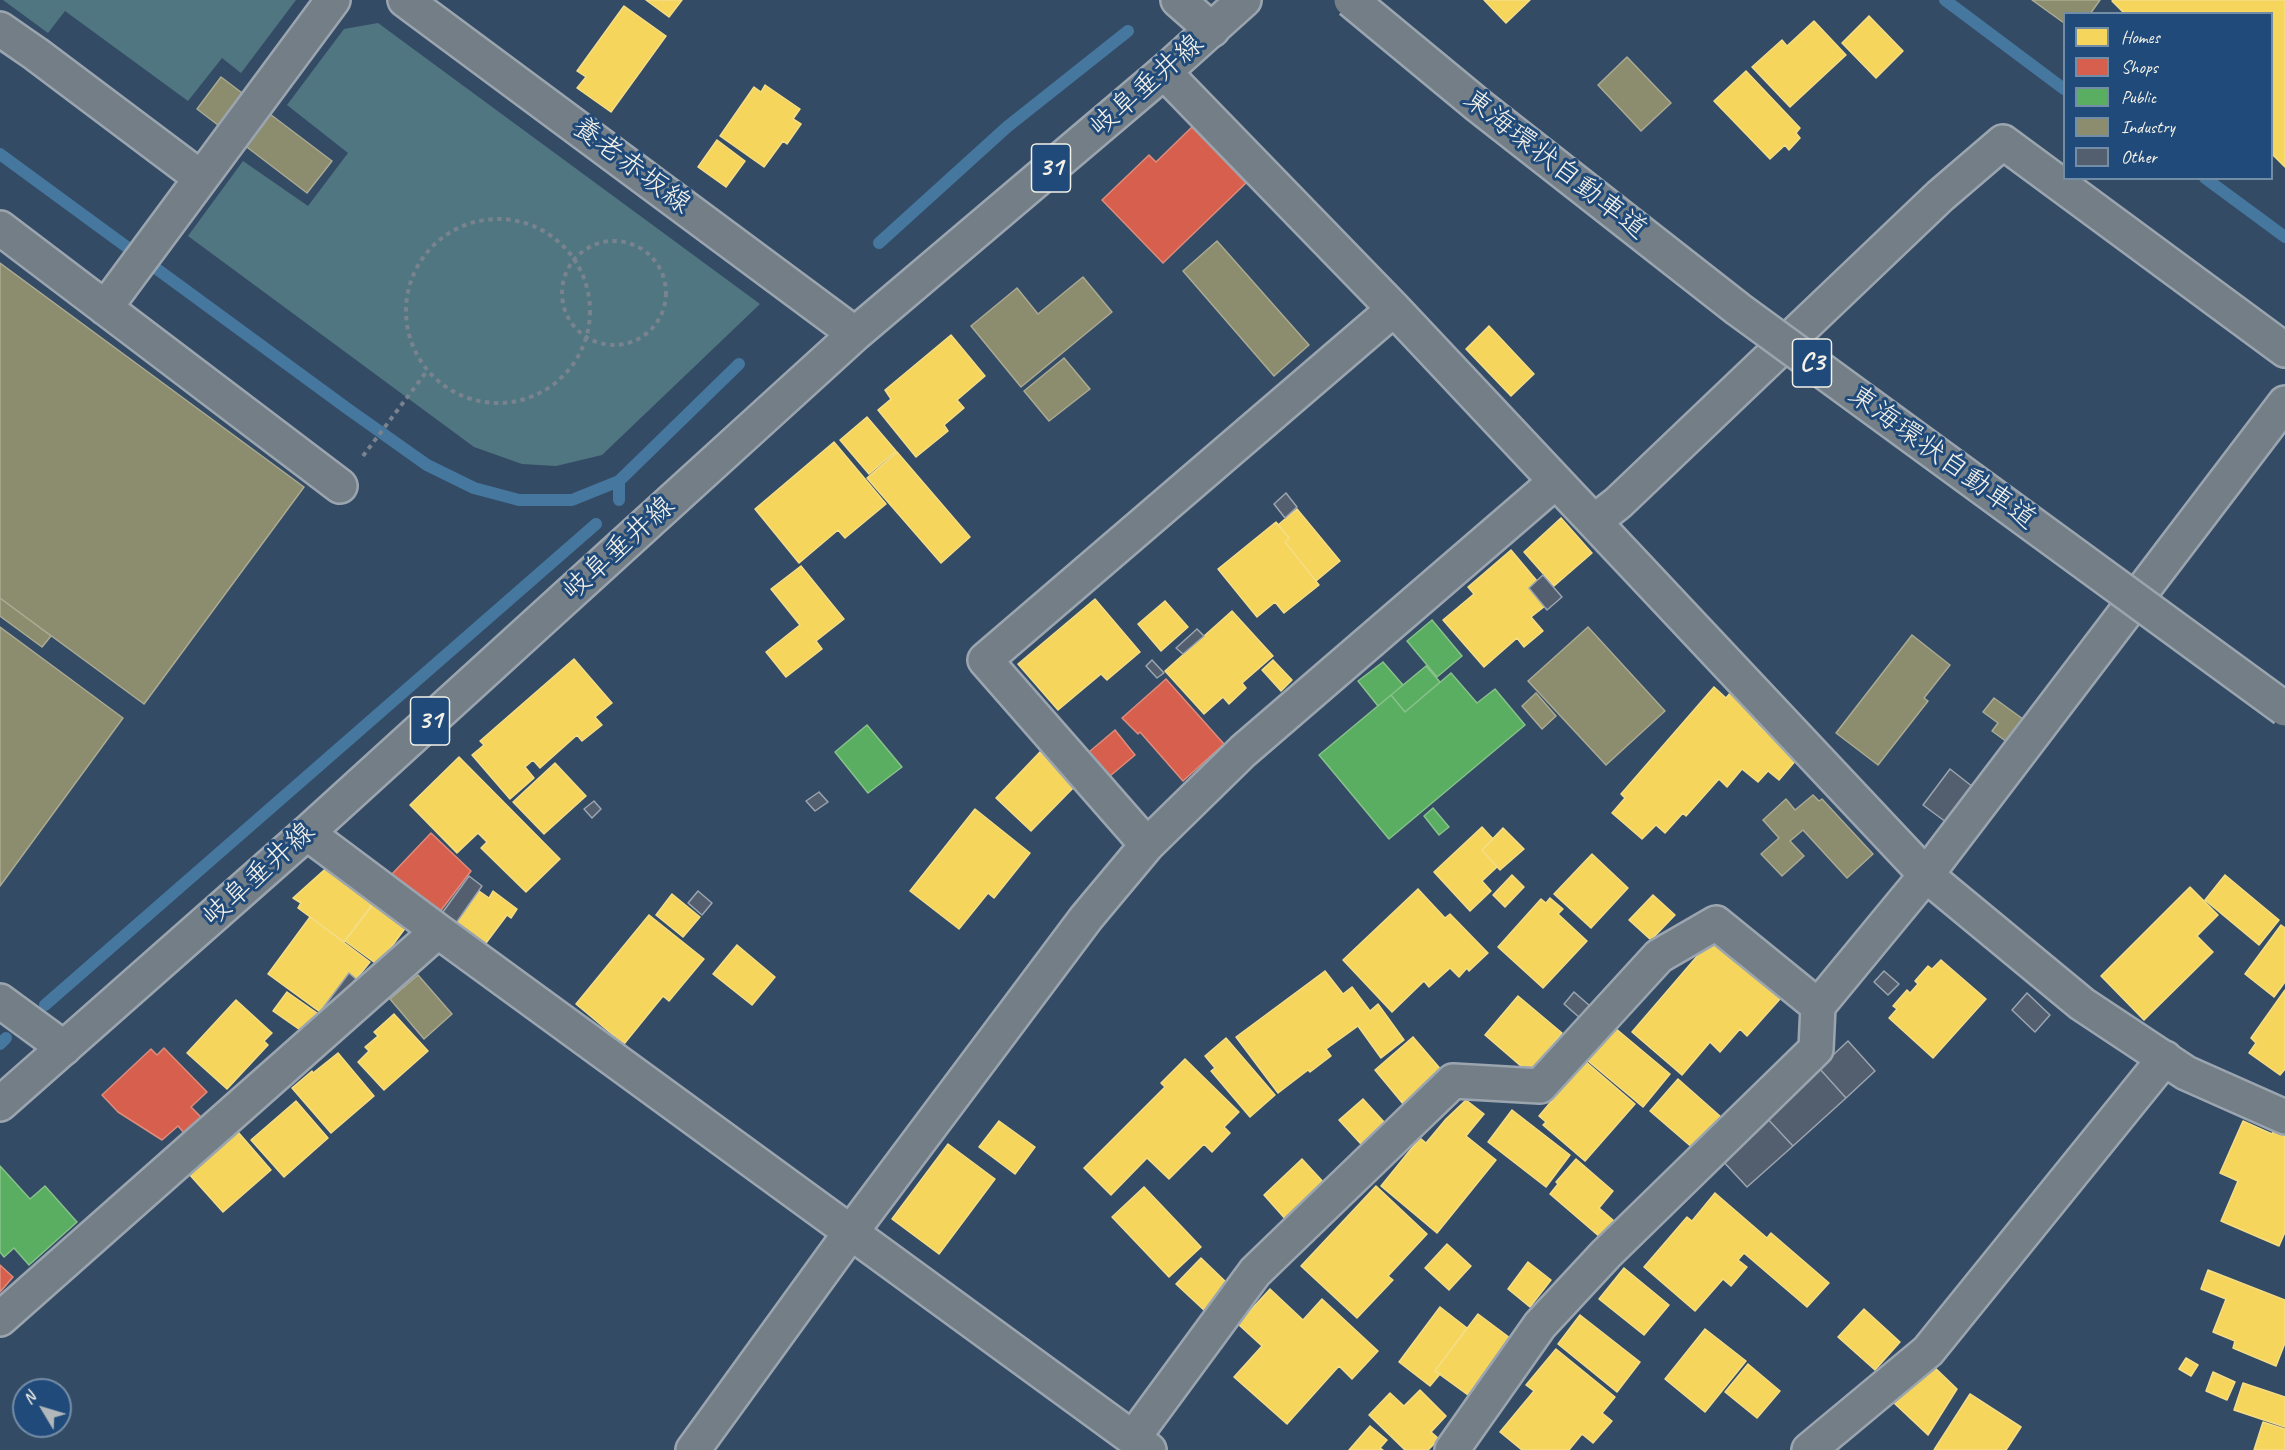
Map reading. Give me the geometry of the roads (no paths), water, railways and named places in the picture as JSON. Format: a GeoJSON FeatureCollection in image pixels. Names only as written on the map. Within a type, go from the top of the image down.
{"type":"FeatureCollection","features":[{"type":"Feature","properties":{"kind":"main road"},"geometry":{"type":"LineString","coordinates":[[105,308],[333,0]]}},
{"type":"Feature","properties":{"kind":"main road","name":"養老赤坂線"},"geometry":{"type":"LineString","coordinates":[[405,0],[855,334]]}},
{"type":"Feature","properties":{"kind":"main road"},"geometry":{"type":"LineString","coordinates":[[1178,0],[1212,30]]}},
{"type":"Feature","properties":{"kind":"main road","name":"岐阜垂井線"},"geometry":{"type":"LineString","coordinates":[[0,1104],[307,833],[855,334],[1164,72],[1244,0]]}},
{"type":"Feature","properties":{"kind":"main road","name":"東海環状自動車道"},"geometry":{"type":"LineString","coordinates":[[1351,0],[1479,106],[1738,309],[2285,709]]}},
{"type":"Feature","properties":{"kind":"main road"},"geometry":{"type":"LineString","coordinates":[[0,30],[29,48],[201,178]]}},
{"type":"Feature","properties":{"kind":"main road"},"geometry":{"type":"LineString","coordinates":[[1164,72],[1394,309],[1926,875],[2082,1004],[2186,1073],[2285,1117]]}},
{"type":"Feature","properties":{"kind":"main road"},"geometry":{"type":"LineString","coordinates":[[1595,521],[1617,503],[1940,196],[2003,142],[2285,350]]}},
{"type":"Feature","properties":{"kind":"main road"},"geometry":{"type":"LineString","coordinates":[[0,228],[340,486]]}},
{"type":"Feature","properties":{"kind":"main road"},"geometry":{"type":"LineString","coordinates":[[1147,845],[985,660],[1394,309]]}},
{"type":"Feature","properties":{"kind":"main road"},"geometry":{"type":"LineString","coordinates":[[1452,1450],[1540,1325],[1606,1254],[1816,1048],[1818,1006],[1926,875],[2285,403]]}},
{"type":"Feature","properties":{"kind":"main road"},"geometry":{"type":"LineString","coordinates":[[693,1450],[851,1232],[1086,918],[1147,845],[1244,751],[1555,482]]}},
{"type":"Feature","properties":{"kind":"main road"},"geometry":{"type":"LineString","coordinates":[[307,833],[1141,1444],[1255,1272],[1453,1081],[1540,1086],[1659,957],[1716,923],[1818,1006]]}},
{"type":"Feature","properties":{"kind":"main road"},"geometry":{"type":"LineString","coordinates":[[0,1319],[438,931]]}},
{"type":"Feature","properties":{"kind":"main road"},"geometry":{"type":"LineString","coordinates":[[0,1001],[64,1048]]}},
{"type":"Feature","properties":{"kind":"main road"},"geometry":{"type":"LineString","coordinates":[[1809,1450],[1928,1351],[2165,1058]]}},
{"type":"Feature","properties":{"kind":"waterway"},"geometry":{"type":"LineString","coordinates":[[1945,0],[2063,88]]}},
{"type":"Feature","properties":{"kind":"waterway"},"geometry":{"type":"LineString","coordinates":[[879,243],[1007,127],[1128,31]]}},
{"type":"Feature","properties":{"kind":"waterway"},"geometry":{"type":"LineString","coordinates":[[0,154],[427,465],[474,488],[519,500],[572,500],[619,481],[739,364]]}},
{"type":"Feature","properties":{"kind":"waterway"},"geometry":{"type":"LineString","coordinates":[[2208,180],[2285,237]]}},
{"type":"Feature","properties":{"kind":"waterway"},"geometry":{"type":"LineString","coordinates":[[619,481],[619,500]]}},
{"type":"Feature","properties":{"kind":"waterway"},"geometry":{"type":"LineString","coordinates":[[45,1005],[596,524]]}},
{"type":"Feature","properties":{"kind":"waterway"},"geometry":{"type":"LineString","coordinates":[[0,1044],[6,1038]]}}]}
